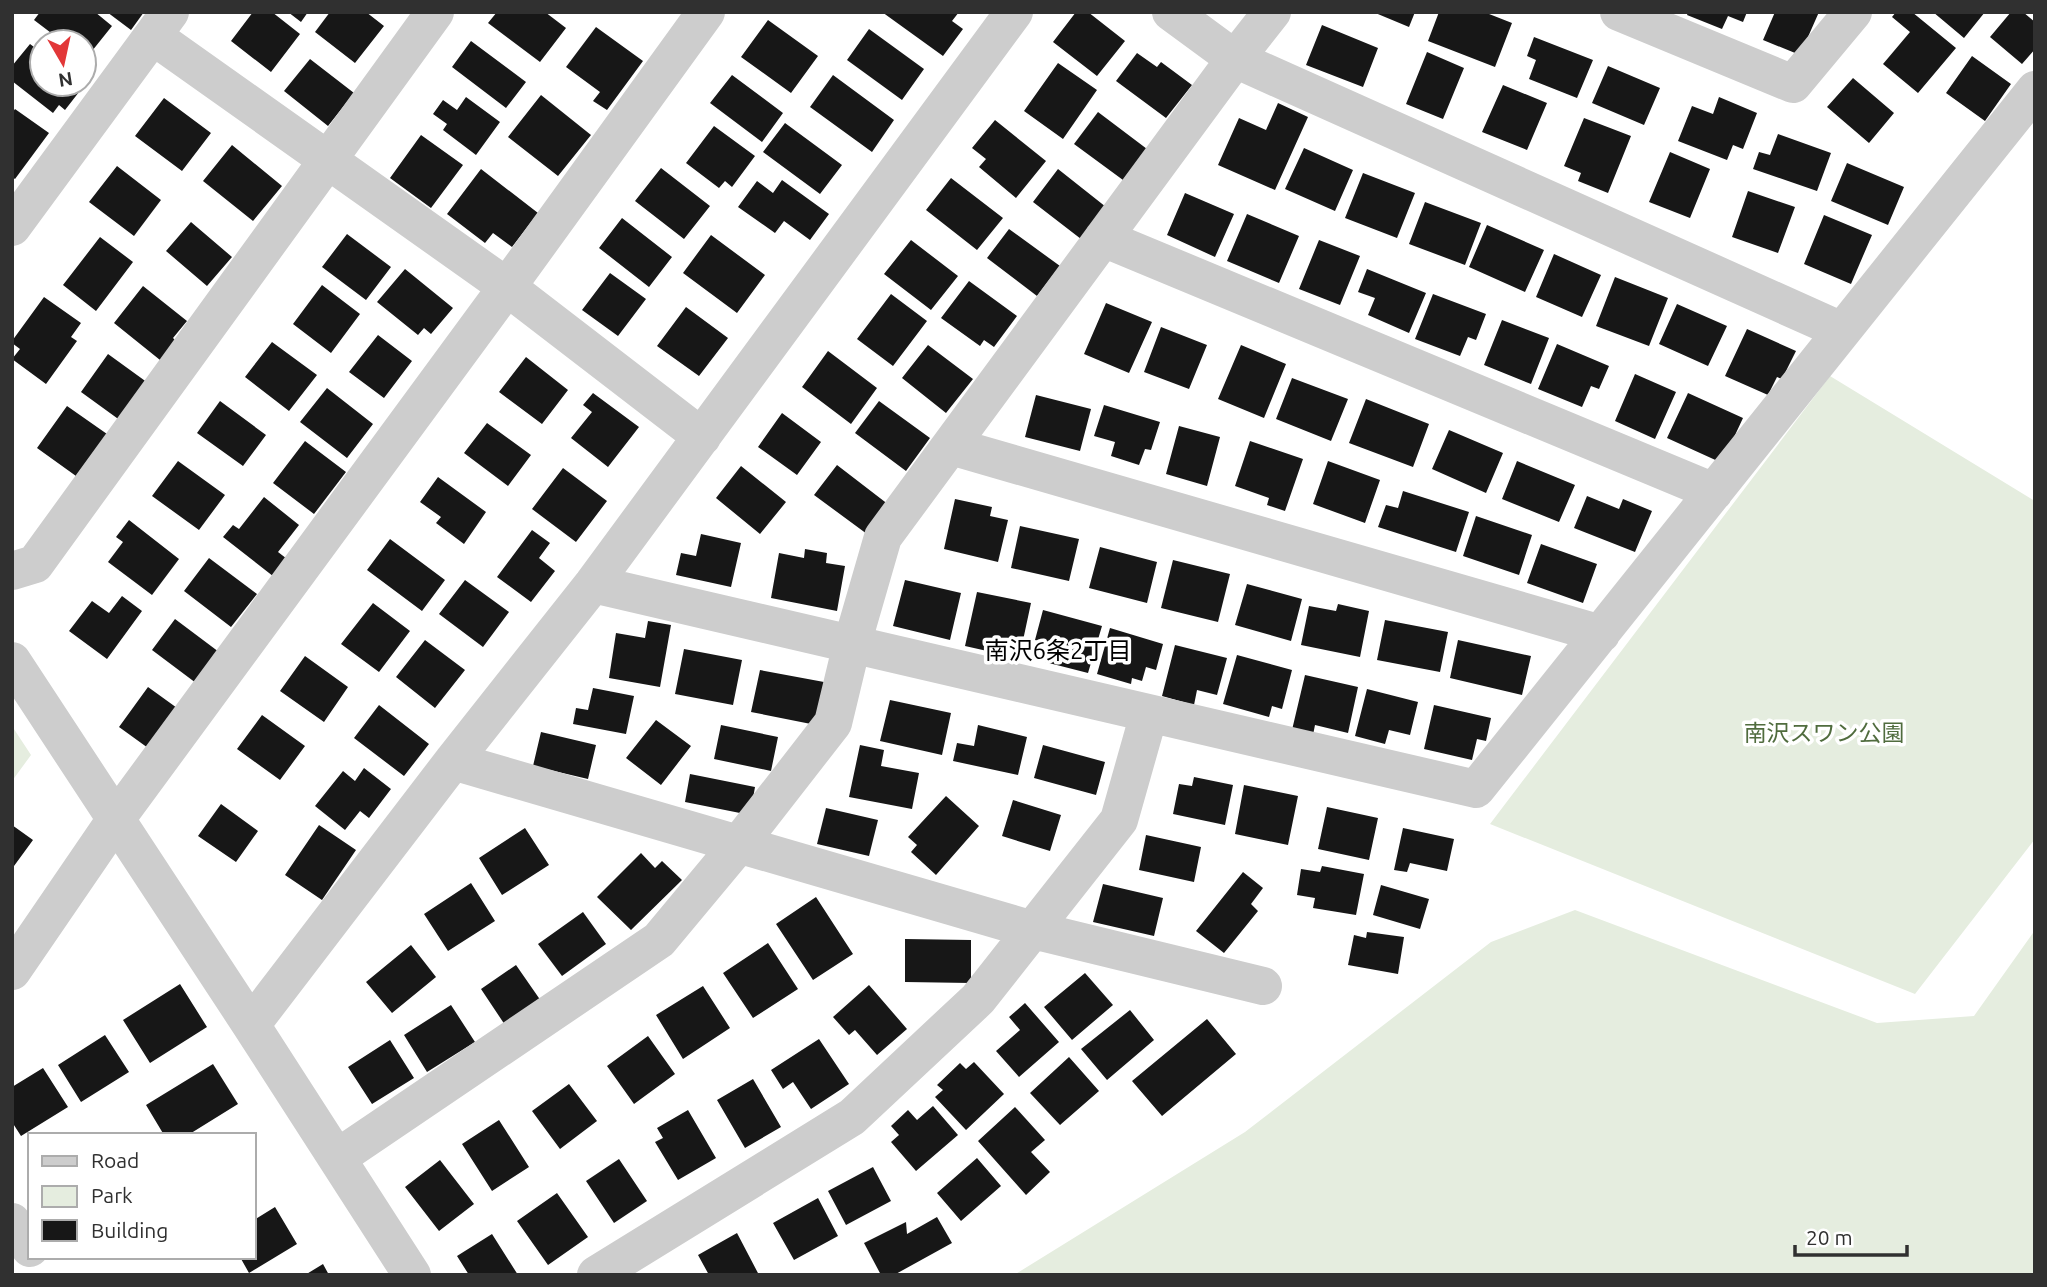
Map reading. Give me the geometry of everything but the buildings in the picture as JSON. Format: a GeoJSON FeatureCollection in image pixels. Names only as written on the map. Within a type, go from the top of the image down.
{"type":"FeatureCollection","features":[{"type":"Feature","properties":{"kind":"street"},"geometry":{"type":"LineString","coordinates":[[12,571],[35,564],[435,12]]}},
{"type":"Feature","properties":{"kind":"street"},"geometry":{"type":"LineString","coordinates":[[12,971],[116,819],[706,12]]}},
{"type":"Feature","properties":{"kind":"street"},"geometry":{"type":"LineString","coordinates":[[251,1025],[453,761],[593,584],[1014,12]]}},
{"type":"Feature","properties":{"kind":"street"},"geometry":{"type":"LineString","coordinates":[[1171,12],[1235,59],[1842,331]]}},
{"type":"Feature","properties":{"kind":"street"},"geometry":{"type":"LineString","coordinates":[[337,1158],[659,940],[739,844],[834,723],[852,644],[883,537],[1272,12]]}},
{"type":"Feature","properties":{"kind":"street"},"geometry":{"type":"LineString","coordinates":[[1619,12],[1793,84],[1853,12]]}},
{"type":"Feature","properties":{"kind":"street"},"geometry":{"type":"LineString","coordinates":[[12,228],[161,24],[328,160],[507,287],[702,437]]}},
{"type":"Feature","properties":{"kind":"street"},"geometry":{"type":"LineString","coordinates":[[593,584],[1476,789],[2035,90]]}},
{"type":"Feature","properties":{"kind":"street"},"geometry":{"type":"LineString","coordinates":[[1103,238],[1714,492]]}},
{"type":"Feature","properties":{"kind":"street"},"geometry":{"type":"LineString","coordinates":[[951,446],[1601,634]]}},
{"type":"Feature","properties":{"kind":"street"},"geometry":{"type":"LineString","coordinates":[[12,661],[412,1275]]}},
{"type":"Feature","properties":{"kind":"street"},"geometry":{"type":"LineString","coordinates":[[596,1275],[852,1117],[978,999],[1119,820],[1149,713]]}},
{"type":"Feature","properties":{"kind":"street"},"geometry":{"type":"LineString","coordinates":[[453,761],[1033,930],[1263,986]]}},
{"type":"Feature","properties":{"kind":"street"},"geometry":{"type":"LineString","coordinates":[[12,1222],[28,1245]]}},
{"type":"Feature","properties":{"kind":"street"},"geometry":{"type":"LineString","coordinates":[[37,1259],[47,1275]]}},
{"type":"Feature","properties":{"kind":"green space","name":"南沢スワン公園"},"geometry":{"type":"Polygon","coordinates":[[[1830,376],[2035,501],[2035,839],[1915,994],[1490,824],[1830,376]]]}},
{"type":"Feature","properties":{"kind":"green space"},"geometry":{"type":"Polygon","coordinates":[[[12,726],[31,755],[12,781],[12,726]]]}},
{"type":"Feature","properties":{"kind":"green space"},"geometry":{"type":"Polygon","coordinates":[[[1575,910],[1877,1023],[1974,1016],[2035,930],[2035,1275],[1014,1275],[1245,1132],[1491,942],[1575,910]]]}},
{"type":"Feature","properties":{"kind":"district","name":"南沢6条2丁目"},"geometry":{"type":"Point","coordinates":[1058,650]}}]}
